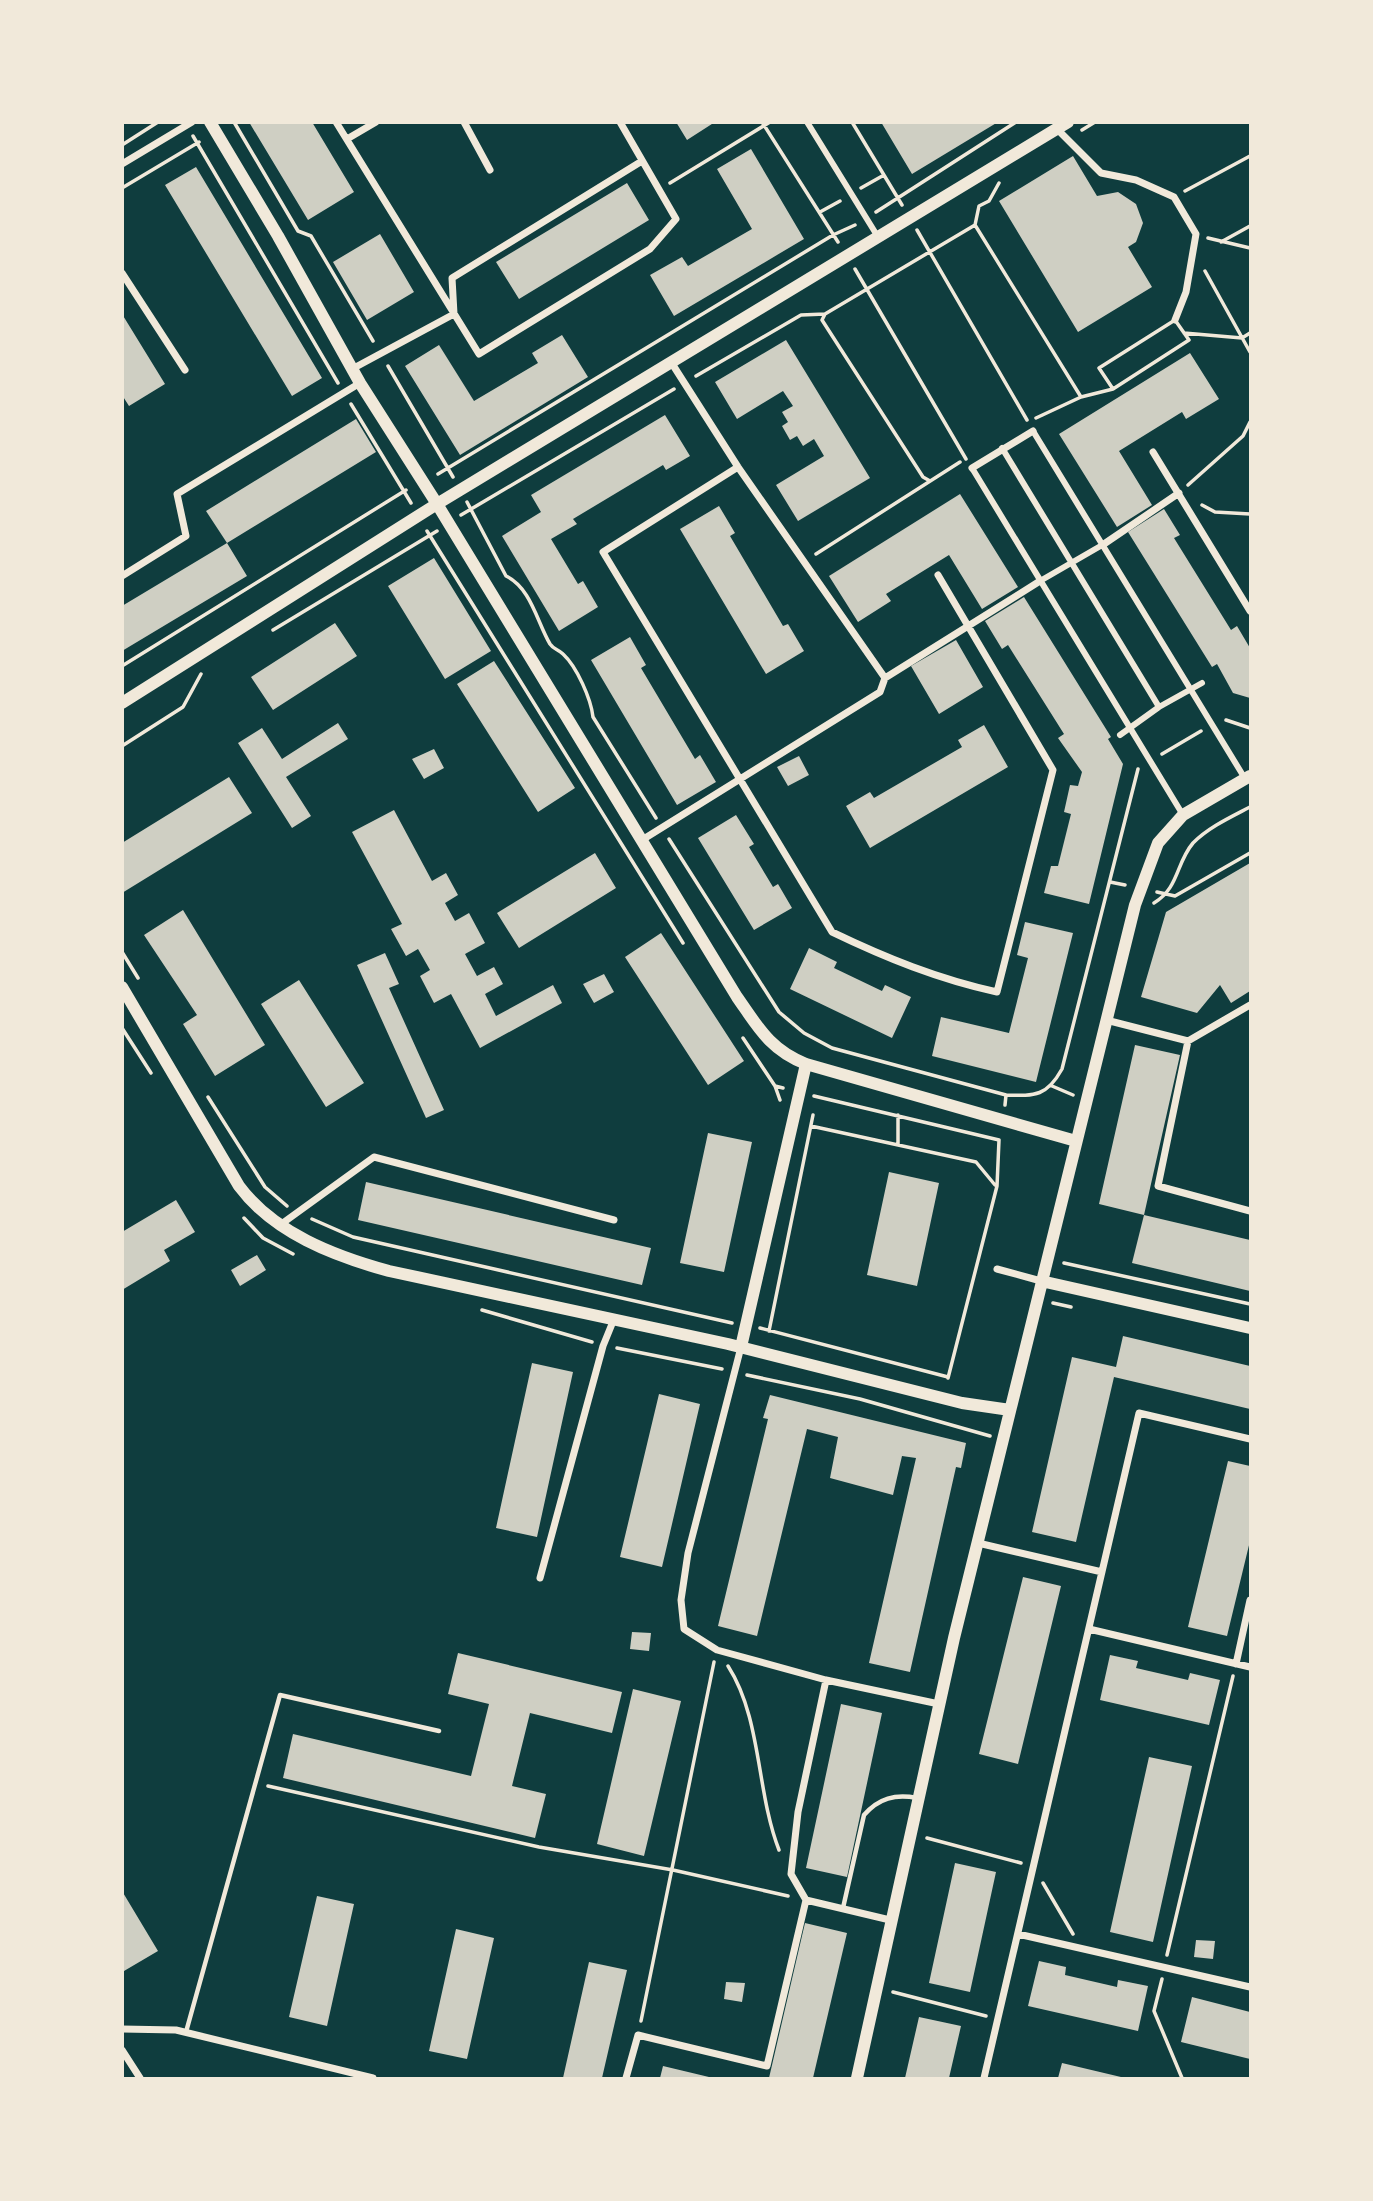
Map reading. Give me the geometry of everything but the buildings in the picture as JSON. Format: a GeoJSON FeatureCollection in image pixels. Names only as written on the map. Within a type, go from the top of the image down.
{"type":"FeatureCollection","features":[{"type":"Feature","properties":{"kind":"street"},"geometry":{"type":"LineString","coordinates":[[122,164],[192,122]]}},
{"type":"Feature","properties":{"kind":"street"},"geometry":{"type":"LineString","coordinates":[[210,122],[278,236],[360,383],[438,503],[737,997],[765,1037],[779,1052],[806,1064],[1076,1141]]}},
{"type":"Feature","properties":{"kind":"street"},"geometry":{"type":"LineString","coordinates":[[336,122],[479,354],[650,249],[676,219],[620,122]]}},
{"type":"Feature","properties":{"kind":"street"},"geometry":{"type":"LineString","coordinates":[[347,139],[376,122]]}},
{"type":"Feature","properties":{"kind":"street"},"geometry":{"type":"LineString","coordinates":[[464,122],[490,170]]}},
{"type":"Feature","properties":{"kind":"street"},"geometry":{"type":"LineString","coordinates":[[807,122],[878,237]]}},
{"type":"Feature","properties":{"kind":"street"},"geometry":{"type":"LineString","coordinates":[[122,703],[438,503],[1063,126],[1065,140],[1101,173],[1136,180],[1174,197],[1196,233],[1186,292],[1175,320]]}},
{"type":"Feature","properties":{"kind":"street"},"geometry":{"type":"LineString","coordinates":[[454,314],[452,278],[642,161]]}},
{"type":"Feature","properties":{"kind":"street"},"geometry":{"type":"LineString","coordinates":[[122,273],[185,370]]}},
{"type":"Feature","properties":{"kind":"street"},"geometry":{"type":"LineString","coordinates":[[352,369],[454,314]]}},
{"type":"Feature","properties":{"kind":"street"},"geometry":{"type":"LineString","coordinates":[[671,362],[738,467],[885,678]]}},
{"type":"Feature","properties":{"kind":"street"},"geometry":{"type":"LineString","coordinates":[[122,576],[186,536],[177,494],[360,383]]}},
{"type":"Feature","properties":{"kind":"street"},"geometry":{"type":"LineString","coordinates":[[857,2078],[939,1704],[1135,905],[1158,843],[1182,815],[1247,776],[1033,431],[972,468],[1182,815]]}},
{"type":"Feature","properties":{"kind":"street"},"geometry":{"type":"LineString","coordinates":[[1002,449],[1159,707]]}},
{"type":"Feature","properties":{"kind":"street"},"geometry":{"type":"LineString","coordinates":[[1153,452],[1251,611]]}},
{"type":"Feature","properties":{"kind":"street"},"geometry":{"type":"LineString","coordinates":[[738,467],[603,552],[832,932],[888,959],[946,981],[996,992],[1053,770],[938,575]]}},
{"type":"Feature","properties":{"kind":"street"},"geometry":{"type":"LineString","coordinates":[[642,840],[880,692],[885,678],[1104,544],[1178,494]]}},
{"type":"Feature","properties":{"kind":"street"},"geometry":{"type":"LineString","coordinates":[[1120,735],[1159,707],[1202,683]]}},
{"type":"Feature","properties":{"kind":"street"},"geometry":{"type":"LineString","coordinates":[[122,987],[233,1178],[251,1202],[280,1225],[366,1265],[741,1347],[943,1397],[1010,1410]]}},
{"type":"Feature","properties":{"kind":"street"},"geometry":{"type":"LineString","coordinates":[[1106,1020],[1188,1041],[1251,1005]]}},
{"type":"Feature","properties":{"kind":"street"},"geometry":{"type":"LineString","coordinates":[[1188,1041],[1158,1186],[1251,1211]]}},
{"type":"Feature","properties":{"kind":"street"},"geometry":{"type":"LineString","coordinates":[[806,1064],[748,1324],[688,1553],[681,1600],[684,1629],[717,1650],[826,1680],[939,1704]]}},
{"type":"Feature","properties":{"kind":"street"},"geometry":{"type":"LineString","coordinates":[[280,1225],[374,1157],[614,1220]]}},
{"type":"Feature","properties":{"kind":"street"},"geometry":{"type":"LineString","coordinates":[[997,1269],[1041,1282],[1251,1328]]}},
{"type":"Feature","properties":{"kind":"street"},"geometry":{"type":"LineString","coordinates":[[540,1578],[603,1346],[614,1319]]}},
{"type":"Feature","properties":{"kind":"street"},"geometry":{"type":"LineString","coordinates":[[984,2078],[1139,1413],[1251,1439]]}},
{"type":"Feature","properties":{"kind":"street"},"geometry":{"type":"LineString","coordinates":[[978,1543],[1102,1572]]}},
{"type":"Feature","properties":{"kind":"street"},"geometry":{"type":"LineString","coordinates":[[1236,1664],[1251,1600]]}},
{"type":"Feature","properties":{"kind":"street"},"geometry":{"type":"LineString","coordinates":[[1088,1629],[1251,1667]]}},
{"type":"Feature","properties":{"kind":"street"},"geometry":{"type":"LineString","coordinates":[[626,2078],[638,2035],[767,2066],[806,1900],[791,1874],[798,1812],[826,1680]]}},
{"type":"Feature","properties":{"kind":"street"},"geometry":{"type":"LineString","coordinates":[[806,1900],[890,1920]]}},
{"type":"Feature","properties":{"kind":"street"},"geometry":{"type":"LineString","coordinates":[[1018,1934],[1251,1987]]}},
{"type":"Feature","properties":{"kind":"street"},"geometry":{"type":"LineString","coordinates":[[122,2029],[186,2033],[373,2078]]}},
{"type":"Feature","properties":{"kind":"street"},"geometry":{"type":"LineString","coordinates":[[122,2050],[140,2078]]}},
{"type":"Feature","properties":{"kind":"lane"},"geometry":{"type":"LineString","coordinates":[[186,2033],[280,1695],[439,1731]]}},
{"type":"Feature","properties":{"kind":"lane"},"geometry":{"type":"LineString","coordinates":[[843,1909],[864,1815],[873,1804],[898,1795],[917,1798]]}},
{"type":"Feature","properties":{"kind":"path"},"geometry":{"type":"LineString","coordinates":[[122,145],[158,122]]}},
{"type":"Feature","properties":{"kind":"path"},"geometry":{"type":"LineString","coordinates":[[234,122],[298,232],[312,236],[471,508],[506,576],[514,579],[536,610],[538,623],[553,648],[563,654],[591,699],[593,718],[779,1012],[804,1033],[832,1048],[1006,1095],[1033,1096],[1052,1086],[1062,1069],[1138,768],[1222,719],[1251,728]]}},
{"type":"Feature","properties":{"kind":"path"},"geometry":{"type":"LineString","coordinates":[[659,190],[770,122]]}},
{"type":"Feature","properties":{"kind":"path"},"geometry":{"type":"LineString","coordinates":[[852,122],[1028,422]]}},
{"type":"Feature","properties":{"kind":"path"},"geometry":{"type":"LineString","coordinates":[[122,666],[422,481],[448,469],[833,234],[866,220],[897,197],[1016,122]]}},
{"type":"Feature","properties":{"kind":"path"},"geometry":{"type":"LineString","coordinates":[[1065,140],[1095,122]]}},
{"type":"Feature","properties":{"kind":"path"},"geometry":{"type":"LineString","coordinates":[[763,124],[847,256],[972,468]]}},
{"type":"Feature","properties":{"kind":"path"},"geometry":{"type":"LineString","coordinates":[[122,188],[197,143]]}},
{"type":"Feature","properties":{"kind":"path"},"geometry":{"type":"LineString","coordinates":[[1174,197],[1251,156]]}},
{"type":"Feature","properties":{"kind":"path"},"geometry":{"type":"LineString","coordinates":[[1003,178],[989,201],[979,206],[975,225],[1081,397]]}},
{"type":"Feature","properties":{"kind":"path"},"geometry":{"type":"LineString","coordinates":[[270,632],[471,508],[801,315],[825,314],[975,225]]}},
{"type":"Feature","properties":{"kind":"path"},"geometry":{"type":"LineString","coordinates":[[1219,243],[1251,226]]}},
{"type":"Feature","properties":{"kind":"path"},"geometry":{"type":"LineString","coordinates":[[1196,233],[1219,243],[1251,248]]}},
{"type":"Feature","properties":{"kind":"path"},"geometry":{"type":"LineString","coordinates":[[1193,251],[1251,352]]}},
{"type":"Feature","properties":{"kind":"path"},"geometry":{"type":"LineString","coordinates":[[825,314],[822,320],[923,477],[930,481]]}},
{"type":"Feature","properties":{"kind":"path"},"geometry":{"type":"LineString","coordinates":[[1018,428],[1081,397],[1113,389],[1189,340],[1175,320],[1099,368],[1113,389]]}},
{"type":"Feature","properties":{"kind":"path"},"geometry":{"type":"LineString","coordinates":[[1184,333],[1242,338],[1251,333]]}},
{"type":"Feature","properties":{"kind":"path"},"geometry":{"type":"LineString","coordinates":[[1251,422],[1243,436],[1178,494],[1215,512],[1251,514]]}},
{"type":"Feature","properties":{"kind":"path"},"geometry":{"type":"LineString","coordinates":[[804,562],[976,452]]}},
{"type":"Feature","properties":{"kind":"path"},"geometry":{"type":"LineString","coordinates":[[122,746],[183,707],[196,688],[201,673]]}},
{"type":"Feature","properties":{"kind":"path"},"geometry":{"type":"LineString","coordinates":[[1148,906],[1168,895],[1192,845],[1208,831],[1251,807]]}},
{"type":"Feature","properties":{"kind":"path"},"geometry":{"type":"LineString","coordinates":[[1168,895],[1175,896],[1251,853]]}},
{"type":"Feature","properties":{"kind":"path"},"geometry":{"type":"LineString","coordinates":[[122,952],[143,986]]}},
{"type":"Feature","properties":{"kind":"path"},"geometry":{"type":"LineString","coordinates":[[207,1095],[265,1187],[297,1212],[353,1237],[748,1324],[948,1377]]}},
{"type":"Feature","properties":{"kind":"path"},"geometry":{"type":"LineString","coordinates":[[954,1424],[943,1397],[996,1186],[1006,1095]]}},
{"type":"Feature","properties":{"kind":"path"},"geometry":{"type":"LineString","coordinates":[[769,1331],[817,1096]]}},
{"type":"Feature","properties":{"kind":"path"},"geometry":{"type":"LineString","coordinates":[[898,1115],[898,1145]]}},
{"type":"Feature","properties":{"kind":"path"},"geometry":{"type":"LineString","coordinates":[[811,1126],[976,1162],[996,1186]]}},
{"type":"Feature","properties":{"kind":"path"},"geometry":{"type":"LineString","coordinates":[[1062,1263],[1251,1304]]}},
{"type":"Feature","properties":{"kind":"path"},"geometry":{"type":"LineString","coordinates":[[638,2035],[717,1650]]}},
{"type":"Feature","properties":{"kind":"path"},"geometry":{"type":"LineString","coordinates":[[717,1650],[741,1688],[767,1814],[791,1874]]}},
{"type":"Feature","properties":{"kind":"path"},"geometry":{"type":"LineString","coordinates":[[1182,2078],[1154,2011],[1236,1664]]}},
{"type":"Feature","properties":{"kind":"path"},"geometry":{"type":"LineString","coordinates":[[256,1783],[538,1847],[673,1870],[806,1900]]}},
{"type":"Feature","properties":{"kind":"path"},"geometry":{"type":"LineString","coordinates":[[893,1993],[998,2019]]}}]}
